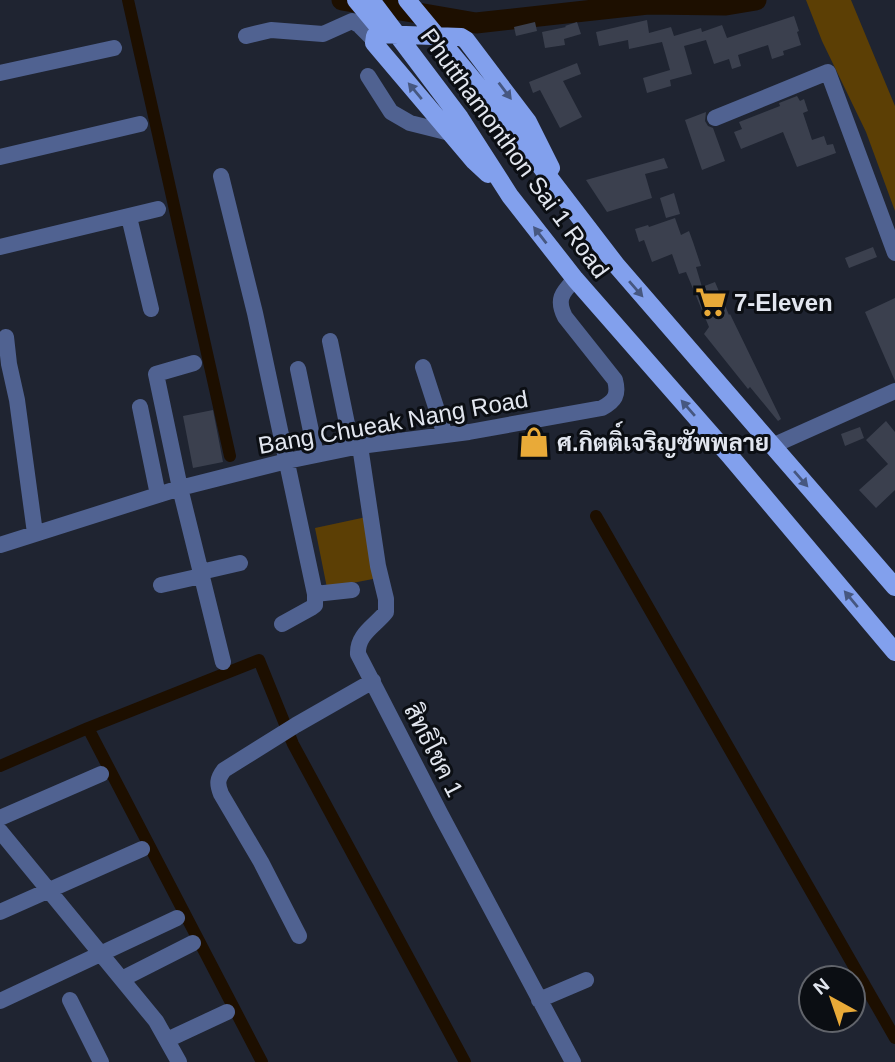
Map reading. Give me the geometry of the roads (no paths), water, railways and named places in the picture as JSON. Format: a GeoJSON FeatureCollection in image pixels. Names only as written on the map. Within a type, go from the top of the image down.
{"type":"FeatureCollection","features":[{"type":"Feature","properties":{"kind":"main road"},"geometry":{"type":"LineString","coordinates":[[356,0],[396,48],[434,84]]}},
{"type":"Feature","properties":{"kind":"main road","name":"Phutthamonthon Sai 1 Road"},"geometry":{"type":"LineString","coordinates":[[372,0],[434,84],[474,161],[510,196],[575,279],[730,456],[895,652]]}},
{"type":"Feature","properties":{"kind":"main road","name":"Phutthamonthon Sai 1 Road"},"geometry":{"type":"LineString","coordinates":[[408,1],[489,99],[617,266],[895,587]]}},
{"type":"Feature","properties":{"kind":"main road"},"geometry":{"type":"LineString","coordinates":[[455,126],[374,43],[375,36],[380,33],[461,37],[469,43],[528,122],[564,197]]}},
{"type":"Feature","properties":{"kind":"street"},"geometry":{"type":"LineString","coordinates":[[246,36],[271,30],[323,34],[352,21],[374,40]]}},
{"type":"Feature","properties":{"kind":"street"},"geometry":{"type":"LineString","coordinates":[[0,73],[114,48]]}},
{"type":"Feature","properties":{"kind":"street"},"geometry":{"type":"LineString","coordinates":[[715,118],[828,72],[895,253]]}},
{"type":"Feature","properties":{"kind":"street"},"geometry":{"type":"LineString","coordinates":[[368,76],[391,112],[410,123],[455,126]]}},
{"type":"Feature","properties":{"kind":"street"},"geometry":{"type":"LineString","coordinates":[[0,157],[139,124]]}},
{"type":"Feature","properties":{"kind":"street"},"geometry":{"type":"LineString","coordinates":[[221,176],[255,313],[315,594],[315,605],[312,608],[282,624]]}},
{"type":"Feature","properties":{"kind":"street"},"geometry":{"type":"LineString","coordinates":[[0,247],[158,209]]}},
{"type":"Feature","properties":{"kind":"street"},"geometry":{"type":"LineString","coordinates":[[129,217],[151,309]]}},
{"type":"Feature","properties":{"kind":"street","name":"Bang Chueak Nang Road"},"geometry":{"type":"LineString","coordinates":[[0,545],[180,488],[287,461],[356,447],[602,408],[616,397],[615,380],[561,309],[562,294],[575,279]]}},
{"type":"Feature","properties":{"kind":"street"},"geometry":{"type":"LineString","coordinates":[[6,337],[35,533]]}},
{"type":"Feature","properties":{"kind":"street"},"geometry":{"type":"LineString","coordinates":[[330,341],[356,447]]}},
{"type":"Feature","properties":{"kind":"street"},"geometry":{"type":"LineString","coordinates":[[194,363],[156,374],[180,488],[223,662]]}},
{"type":"Feature","properties":{"kind":"street"},"geometry":{"type":"LineString","coordinates":[[423,367],[445,435]]}},
{"type":"Feature","properties":{"kind":"street"},"geometry":{"type":"LineString","coordinates":[[298,369],[316,455]]}},
{"type":"Feature","properties":{"kind":"street"},"geometry":{"type":"LineString","coordinates":[[772,446],[895,391]]}},
{"type":"Feature","properties":{"kind":"street"},"geometry":{"type":"LineString","coordinates":[[140,407],[158,495]]}},
{"type":"Feature","properties":{"kind":"street","name":"สิทธิโชค 1"},"geometry":{"type":"LineString","coordinates":[[356,447],[386,599],[386,612],[363,635],[358,645],[358,654],[573,1062]]}},
{"type":"Feature","properties":{"kind":"street"},"geometry":{"type":"LineString","coordinates":[[161,585],[240,563]]}},
{"type":"Feature","properties":{"kind":"street"},"geometry":{"type":"LineString","coordinates":[[315,594],[352,590]]}},
{"type":"Feature","properties":{"kind":"street"},"geometry":{"type":"LineString","coordinates":[[299,936],[261,862],[221,794],[217,785],[219,777],[224,770],[296,725],[373,681]]}},
{"type":"Feature","properties":{"kind":"street"},"geometry":{"type":"LineString","coordinates":[[0,818],[102,774]]}},
{"type":"Feature","properties":{"kind":"street"},"geometry":{"type":"LineString","coordinates":[[0,831],[156,1021],[179,1062]]}},
{"type":"Feature","properties":{"kind":"street"},"geometry":{"type":"LineString","coordinates":[[0,912],[142,849]]}},
{"type":"Feature","properties":{"kind":"street"},"geometry":{"type":"LineString","coordinates":[[0,1001],[177,918]]}},
{"type":"Feature","properties":{"kind":"street"},"geometry":{"type":"LineString","coordinates":[[122,979],[193,943]]}},
{"type":"Feature","properties":{"kind":"street"},"geometry":{"type":"LineString","coordinates":[[539,1000],[586,980]]}},
{"type":"Feature","properties":{"kind":"street"},"geometry":{"type":"LineString","coordinates":[[70,1000],[101,1062]]}},
{"type":"Feature","properties":{"kind":"street"},"geometry":{"type":"LineString","coordinates":[[167,1041],[227,1012]]}},
{"type":"Feature","properties":{"kind":"waterway"},"geometry":{"type":"LineString","coordinates":[[128,0],[230,456]]}},
{"type":"Feature","properties":{"kind":"waterway"},"geometry":{"type":"LineString","coordinates":[[342,0],[476,23],[648,4],[726,5],[756,0]]}},
{"type":"Feature","properties":{"kind":"waterway"},"geometry":{"type":"LineString","coordinates":[[646,0],[648,4]]}},
{"type":"Feature","properties":{"kind":"waterway"},"geometry":{"type":"LineString","coordinates":[[724,0],[726,5]]}},
{"type":"Feature","properties":{"kind":"waterway"},"geometry":{"type":"LineString","coordinates":[[596,516],[895,1038]]}},
{"type":"Feature","properties":{"kind":"waterway"},"geometry":{"type":"LineString","coordinates":[[0,766],[259,660],[293,744],[465,1062]]}},
{"type":"Feature","properties":{"kind":"waterway"},"geometry":{"type":"LineString","coordinates":[[88,728],[262,1062]]}},
{"type":"Feature","properties":{"kind":"place","name":"7-Eleven"},"geometry":{"type":"Point","coordinates":[711,302]}},
{"type":"Feature","properties":{"kind":"place","name":"ศ.กิตติ์เจริญซัพพลาย"},"geometry":{"type":"Point","coordinates":[534,442]}}]}
